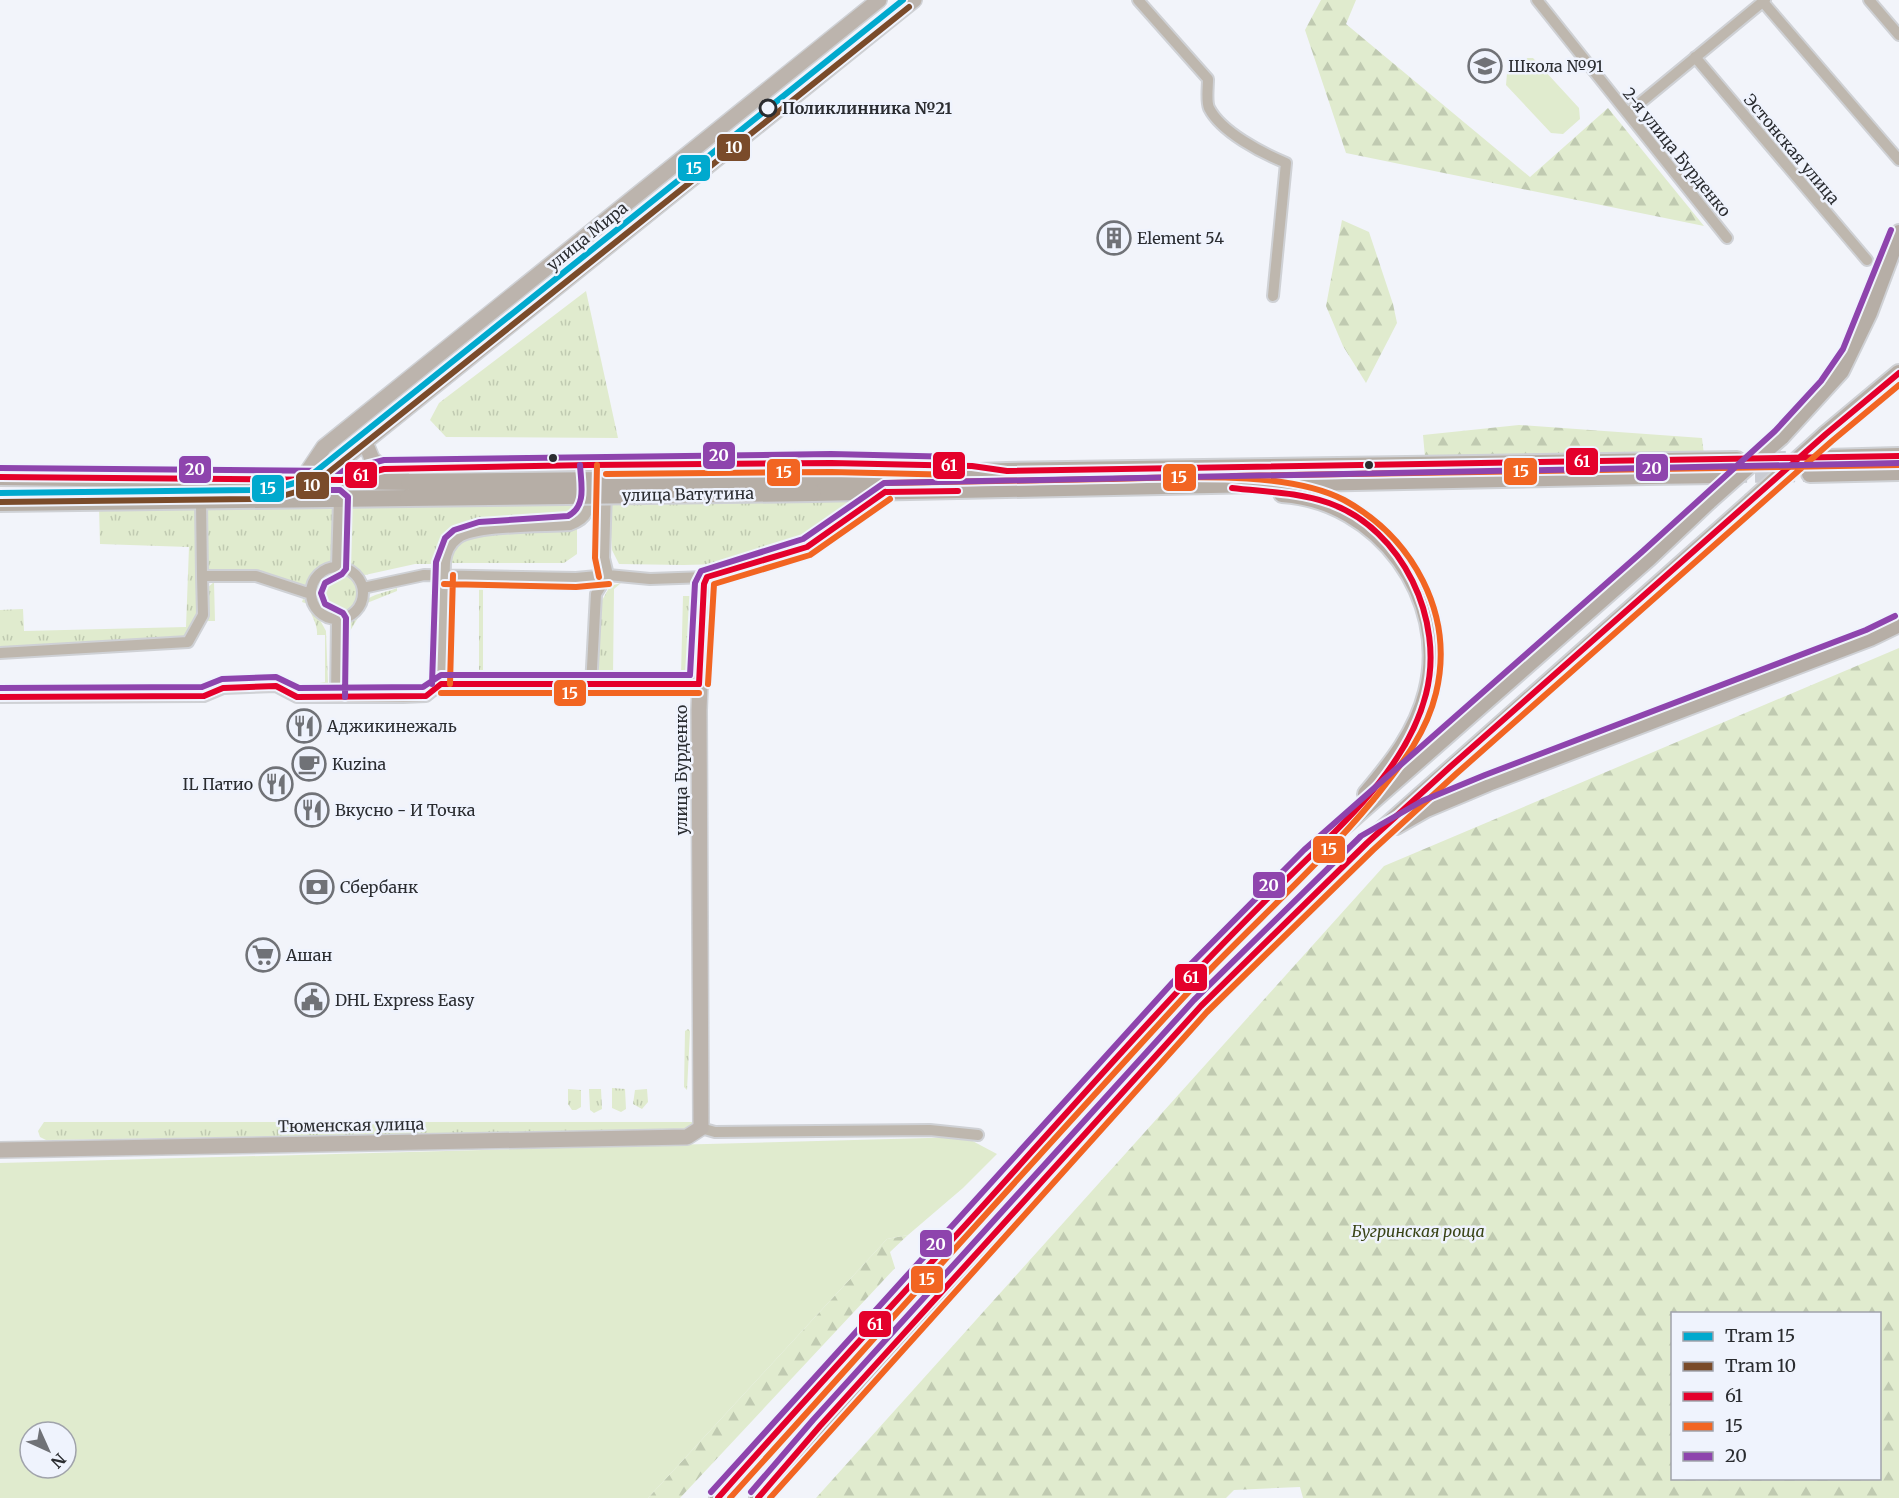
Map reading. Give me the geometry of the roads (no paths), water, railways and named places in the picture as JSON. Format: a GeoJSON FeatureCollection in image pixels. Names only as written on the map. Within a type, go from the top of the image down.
{"type":"FeatureCollection","features":[{"type":"Feature","properties":{"kind":"main road"},"geometry":{"type":"LineString","coordinates":[[718,1498],[1180,988],[1337,830],[1649,558],[1780,437],[1828,387],[1846,362],[1869,313],[1899,233]]}},
{"type":"Feature","properties":{"kind":"main road"},"geometry":{"type":"LineString","coordinates":[[758,1498],[828,1417],[1201,1006],[1367,843],[1826,434],[1899,373]]}},
{"type":"Feature","properties":{"kind":"main road"},"geometry":{"type":"LineString","coordinates":[[1826,458],[1899,456]]}},
{"type":"Feature","properties":{"kind":"main road","name":"улица Ватутина"},"geometry":{"type":"LineString","coordinates":[[339,499],[409,490],[813,485],[1007,471],[1737,460]]}},
{"type":"Feature","properties":{"kind":"main road"},"geometry":{"type":"LineString","coordinates":[[1810,474],[1899,472]]}},
{"type":"Feature","properties":{"kind":"main road","name":"улица Ватутина"},"geometry":{"type":"LineString","coordinates":[[813,485],[885,492],[1721,475]]}},
{"type":"Feature","properties":{"kind":"main road"},"geometry":{"type":"LineString","coordinates":[[0,477],[305,480]]}},
{"type":"Feature","properties":{"kind":"main road","name":"улица Ватутина"},"geometry":{"type":"LineString","coordinates":[[305,480],[339,480],[409,490]]}},
{"type":"Feature","properties":{"kind":"main road"},"geometry":{"type":"LineString","coordinates":[[1219,486],[1303,495],[1337,507],[1368,527],[1392,550],[1410,572],[1419,592],[1430,626],[1433,660],[1427,693],[1416,724],[1398,755],[1337,830]]}},
{"type":"Feature","properties":{"kind":"main road"},"geometry":{"type":"LineString","coordinates":[[0,503],[339,499]]}},
{"type":"Feature","properties":{"kind":"main road"},"geometry":{"type":"LineString","coordinates":[[1367,843],[1426,809],[1467,792],[1859,642],[1899,624]]}},
{"type":"Feature","properties":{"kind":"street","name":"улица Мира"},"geometry":{"type":"LineString","coordinates":[[305,480],[324,447],[879,0]]}},
{"type":"Feature","properties":{"kind":"street","name":"улица Мира"},"geometry":{"type":"LineString","coordinates":[[339,480],[340,462],[914,0]]}},
{"type":"Feature","properties":{"kind":"street"},"geometry":{"type":"LineString","coordinates":[[1138,0],[1208,80],[1208,106],[1221,123],[1261,152],[1286,163],[1273,296]]}},
{"type":"Feature","properties":{"kind":"street","name":"2-я улица Бурденко"},"geometry":{"type":"LineString","coordinates":[[1537,0],[1727,238]]}},
{"type":"Feature","properties":{"kind":"street"},"geometry":{"type":"LineString","coordinates":[[1869,0],[1899,35]]}},
{"type":"Feature","properties":{"kind":"street"},"geometry":{"type":"LineString","coordinates":[[1628,113],[1764,1],[1899,160]]}},
{"type":"Feature","properties":{"kind":"street","name":"Эстонская улица"},"geometry":{"type":"LineString","coordinates":[[1695,57],[1867,260]]}},
{"type":"Feature","properties":{"kind":"street"},"geometry":{"type":"LineString","coordinates":[[586,236],[600,253]]}},
{"type":"Feature","properties":{"kind":"street"},"geometry":{"type":"LineString","coordinates":[[365,442],[372,459],[384,469]]}},
{"type":"Feature","properties":{"kind":"street"},"geometry":{"type":"LineString","coordinates":[[337,567],[339,480],[384,469],[841,463],[972,466],[1007,471]]}},
{"type":"Feature","properties":{"kind":"street"},"geometry":{"type":"LineString","coordinates":[[441,684],[444,575],[447,553],[456,539],[473,531],[570,525],[583,520],[589,512],[589,465]]}},
{"type":"Feature","properties":{"kind":"street"},"geometry":{"type":"LineString","coordinates":[[591,686],[596,594],[608,575],[604,558],[606,465]]}},
{"type":"Feature","properties":{"kind":"street"},"geometry":{"type":"LineString","coordinates":[[305,480],[306,499]]}},
{"type":"Feature","properties":{"kind":"street"},"geometry":{"type":"LineString","coordinates":[[363,588],[412,576],[576,578],[608,575],[639,579],[707,577],[807,547],[885,492]]}},
{"type":"Feature","properties":{"kind":"street"},"geometry":{"type":"LineString","coordinates":[[0,653],[188,642],[203,615],[201,501]]}},
{"type":"Feature","properties":{"kind":"street"},"geometry":{"type":"LineString","coordinates":[[337,567],[357,576],[363,588],[363,596],[357,610],[344,619],[337,620],[322,614],[313,602],[311,594],[316,578],[322,572],[337,567]]}},
{"type":"Feature","properties":{"kind":"street"},"geometry":{"type":"LineString","coordinates":[[202,576],[256,576],[311,594]]}},
{"type":"Feature","properties":{"kind":"street","name":"улица Бурденко"},"geometry":{"type":"LineString","coordinates":[[701,1128],[699,684],[704,584],[707,577]]}},
{"type":"Feature","properties":{"kind":"street"},"geometry":{"type":"LineString","coordinates":[[336,697],[337,620]]}},
{"type":"Feature","properties":{"kind":"street"},"geometry":{"type":"LineString","coordinates":[[0,697],[204,696],[223,688],[276,686],[297,697],[426,696],[441,684],[591,686],[699,684]]}},
{"type":"Feature","properties":{"kind":"street"},"geometry":{"type":"LineString","coordinates":[[701,1128],[715,1132],[930,1130],[978,1135]]}},
{"type":"Feature","properties":{"kind":"street","name":"Тюменская улица"},"geometry":{"type":"LineString","coordinates":[[0,1150],[687,1137],[701,1128]]}},
{"type":"Feature","properties":{"kind":"tunnel"},"geometry":{"type":"LineString","coordinates":[[1746,460],[1826,458]]}},
{"type":"Feature","properties":{"kind":"tunnel"},"geometry":{"type":"LineString","coordinates":[[1731,475],[1810,474]]}},
{"type":"Feature","properties":{"kind":"tram line","name":"15"},"geometry":{"type":"LineString","coordinates":[[0,493],[250,490],[277,488],[305,480],[903,0]]}},
{"type":"Feature","properties":{"kind":"tram line","name":"10"},"geometry":{"type":"LineString","coordinates":[[0,502],[251,499],[279,497],[309,488],[909,7]]}},
{"type":"Feature","properties":{"kind":"place","name":"Школа №91"},"geometry":{"type":"Point","coordinates":[1485,66]}},
{"type":"Feature","properties":{"kind":"place","name":"Поликлинника №21"},"geometry":{"type":"Point","coordinates":[768,108]}},
{"type":"Feature","properties":{"kind":"place","name":"Element 54"},"geometry":{"type":"Point","coordinates":[1114,238]}},
{"type":"Feature","properties":{"kind":"place","name":"Аджикинежаль"},"geometry":{"type":"Point","coordinates":[304,726]}},
{"type":"Feature","properties":{"kind":"place","name":"Kuzina"},"geometry":{"type":"Point","coordinates":[309,764]}},
{"type":"Feature","properties":{"kind":"place","name":"IL Патио"},"geometry":{"type":"Point","coordinates":[276,784]}},
{"type":"Feature","properties":{"kind":"place","name":"Вкусно - И Точка"},"geometry":{"type":"Point","coordinates":[312,810]}},
{"type":"Feature","properties":{"kind":"place","name":"Сбербанк"},"geometry":{"type":"Point","coordinates":[317,887]}},
{"type":"Feature","properties":{"kind":"place","name":"Ашан"},"geometry":{"type":"Point","coordinates":[263,955]}},
{"type":"Feature","properties":{"kind":"place","name":"DHL Express Easy"},"geometry":{"type":"Point","coordinates":[312,1000]}},
{"type":"Feature","properties":{"kind":"park label","name":"Бугринская роща"},"geometry":{"type":"Point","coordinates":[1418,1231]}}]}
